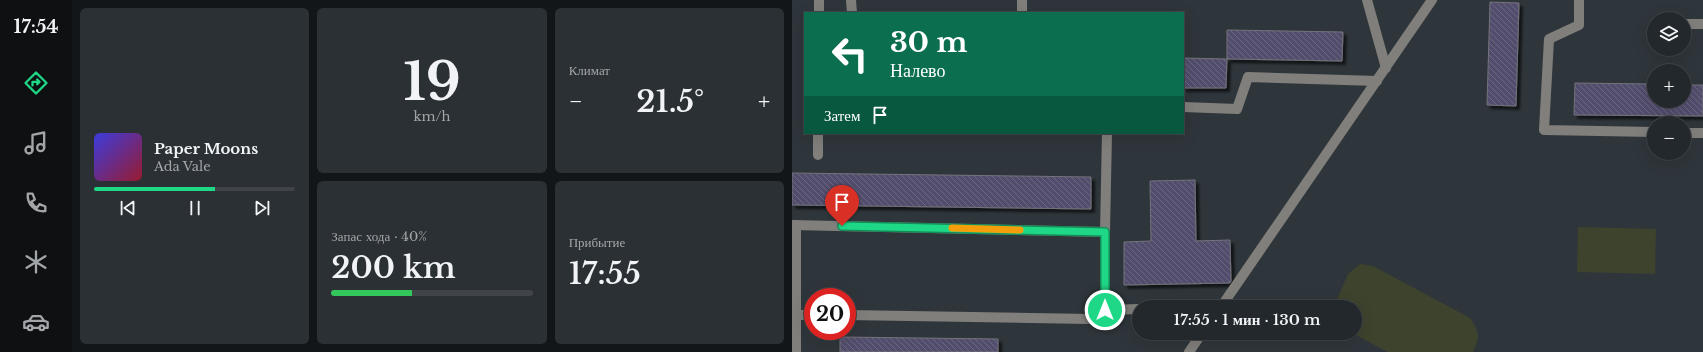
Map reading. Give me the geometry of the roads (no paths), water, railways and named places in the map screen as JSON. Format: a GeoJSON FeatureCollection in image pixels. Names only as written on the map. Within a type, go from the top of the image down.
{"type":"FeatureCollection","features":[{"type":"Feature","properties":{"kind":"lane"},"geometry":{"type":"LineString","coordinates":[[819,0],[819,12]]}},
{"type":"Feature","properties":{"kind":"lane"},"geometry":{"type":"LineString","coordinates":[[851,0],[852,12]]}},
{"type":"Feature","properties":{"kind":"lane"},"geometry":{"type":"LineString","coordinates":[[1022,0],[1022,12]]}},
{"type":"Feature","properties":{"kind":"lane"},"geometry":{"type":"LineString","coordinates":[[1367,0],[1386,68]]}},
{"type":"Feature","properties":{"kind":"lane"},"geometry":{"type":"LineString","coordinates":[[1226,300],[1432,0]]}},
{"type":"Feature","properties":{"kind":"lane"},"geometry":{"type":"LineString","coordinates":[[1579,0],[1579,24],[1549,39],[1544,130],[1647,132]]}},
{"type":"Feature","properties":{"kind":"lane"},"geometry":{"type":"LineString","coordinates":[[1691,24],[1703,24]]}},
{"type":"Feature","properties":{"kind":"lane"},"geometry":{"type":"LineString","coordinates":[[1184,107],[1237,109],[1248,77],[1377,81]]}},
{"type":"Feature","properties":{"kind":"lane"},"geometry":{"type":"LineString","coordinates":[[1691,133],[1703,133]]}},
{"type":"Feature","properties":{"kind":"lane"},"geometry":{"type":"LineString","coordinates":[[818,134],[818,155]]}},
{"type":"Feature","properties":{"kind":"lane"},"geometry":{"type":"LineString","coordinates":[[1105,310],[1107,134]]}},
{"type":"Feature","properties":{"kind":"lane"},"geometry":{"type":"LineString","coordinates":[[796,352],[794,225],[1105,232]]}},
{"type":"Feature","properties":{"kind":"lane"},"geometry":{"type":"LineString","coordinates":[[856,315],[1091,318],[1105,310],[1132,309]]}},
{"type":"Feature","properties":{"kind":"lane"},"geometry":{"type":"LineString","coordinates":[[796,314],[804,314]]}},
{"type":"Feature","properties":{"kind":"lane"},"geometry":{"type":"LineString","coordinates":[[1189,352],[1197,340]]}}]}
